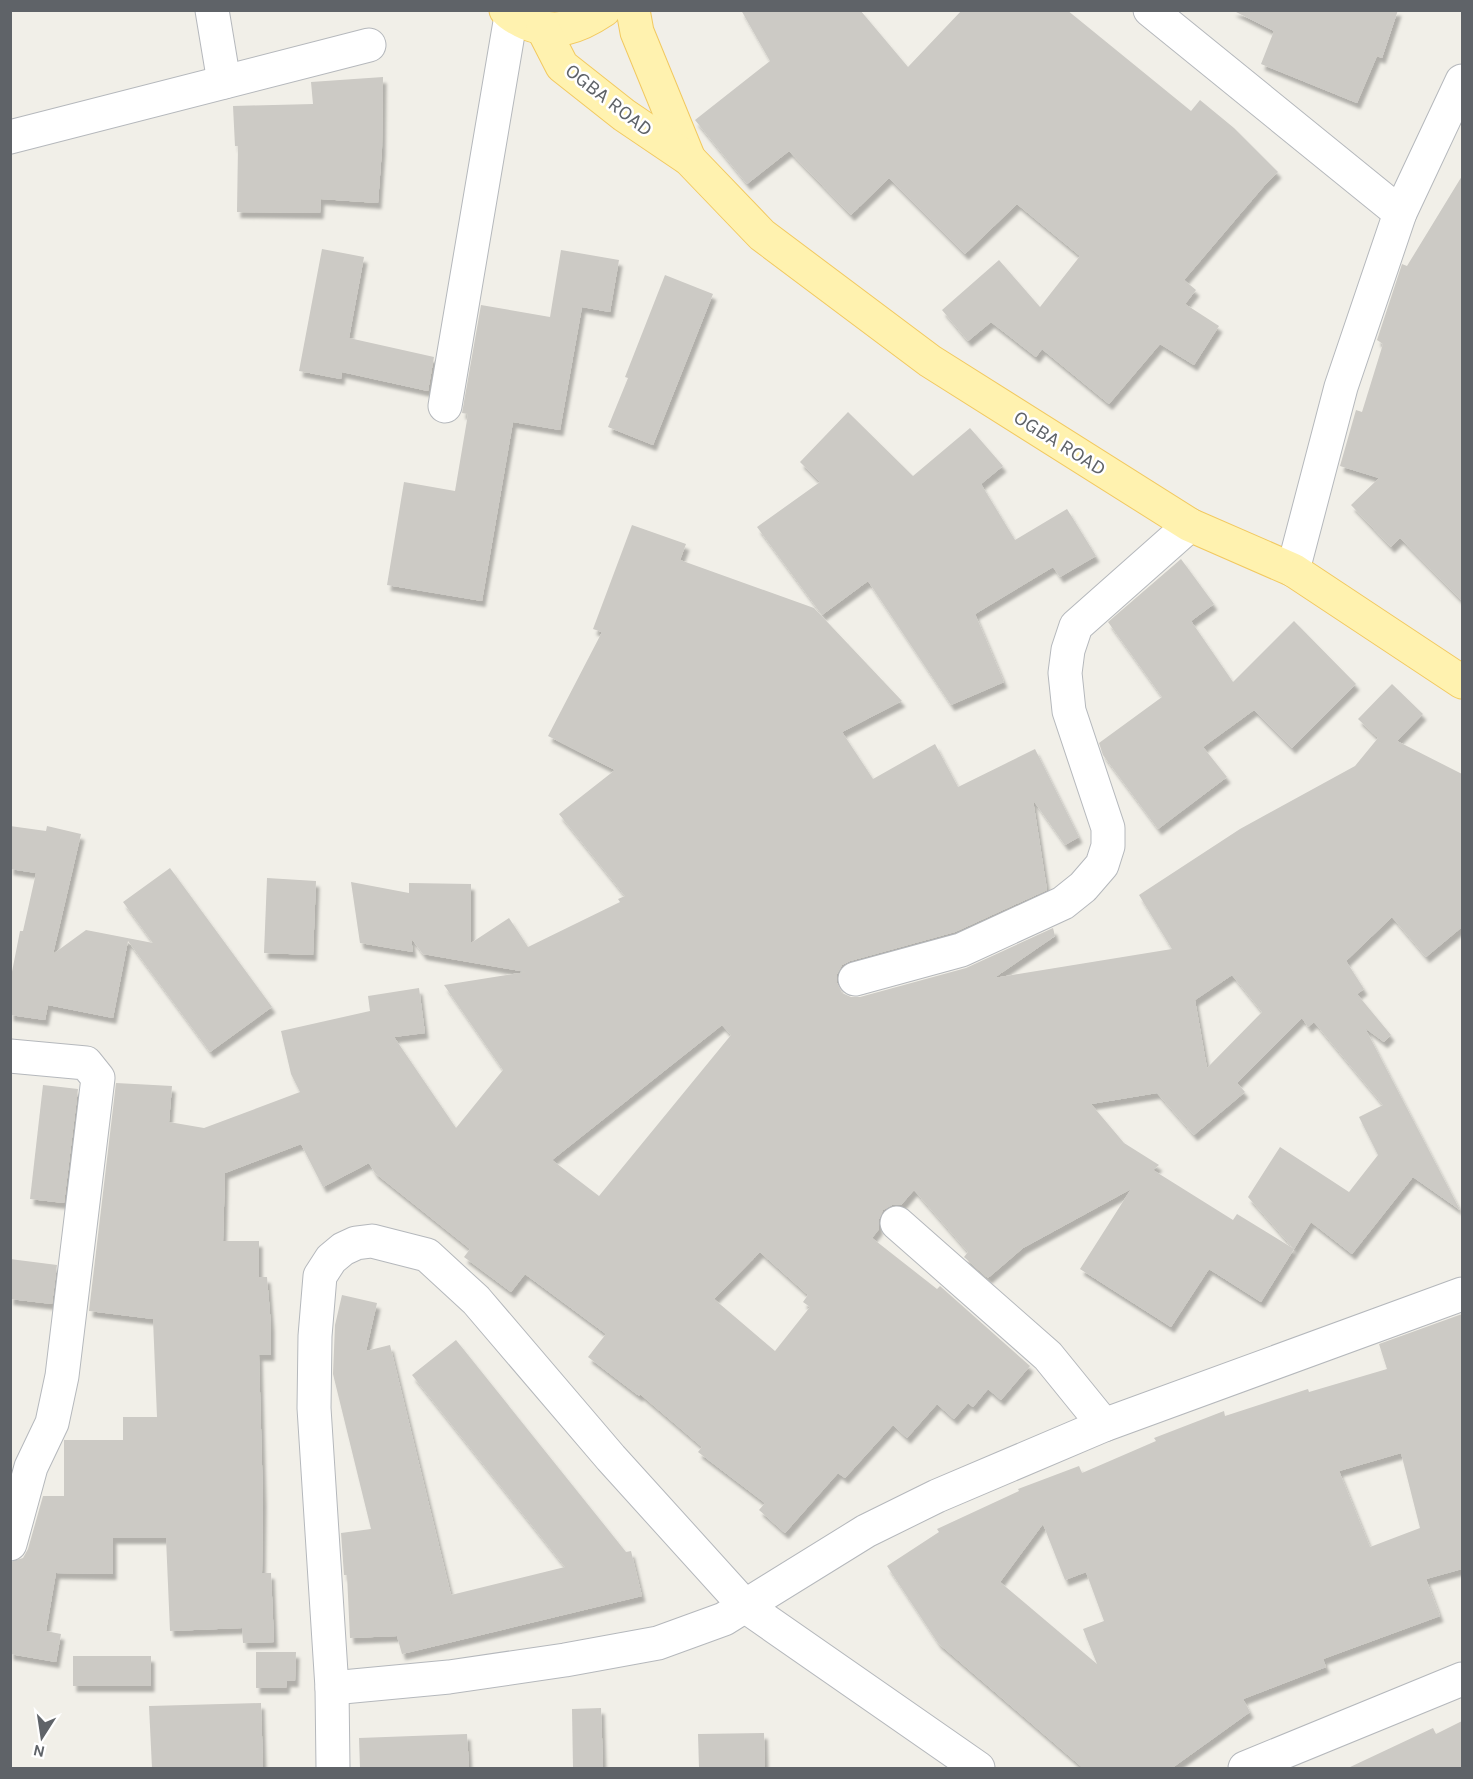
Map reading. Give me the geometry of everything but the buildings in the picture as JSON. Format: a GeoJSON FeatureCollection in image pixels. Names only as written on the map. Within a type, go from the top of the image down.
{"type":"FeatureCollection","features":[{"type":"Feature","properties":{"kind":"main road"},"geometry":{"type":"LineString","coordinates":[[508,14],[543,29],[565,29],[586,22],[604,10]]}},
{"type":"Feature","properties":{"kind":"main road","name":"OGBA ROAD"},"geometry":{"type":"LineString","coordinates":[[633,10],[637,32],[689,159]]}},
{"type":"Feature","properties":{"kind":"main road","name":"OGBA ROAD"},"geometry":{"type":"LineString","coordinates":[[543,29],[562,66],[624,115],[689,159],[762,235],[930,361],[1190,525],[1293,570],[1462,682]]}},
{"type":"Feature","properties":{"kind":"street"},"geometry":{"type":"LineString","coordinates":[[212,10],[224,82]]}},
{"type":"Feature","properties":{"kind":"street"},"geometry":{"type":"LineString","coordinates":[[1150,10],[1400,213]]}},
{"type":"Feature","properties":{"kind":"street"},"geometry":{"type":"LineString","coordinates":[[444,406],[508,14]]}},
{"type":"Feature","properties":{"kind":"street"},"geometry":{"type":"LineString","coordinates":[[10,137],[369,45]]}},
{"type":"Feature","properties":{"kind":"street"},"geometry":{"type":"LineString","coordinates":[[1293,570],[1341,387],[1400,213],[1462,81]]}},
{"type":"Feature","properties":{"kind":"street"},"geometry":{"type":"LineString","coordinates":[[855,979],[961,950],[1063,903],[1083,887],[1102,865],[1108,846],[1108,828],[1070,711],[1065,673],[1068,650],[1076,626],[1190,525]]}},
{"type":"Feature","properties":{"kind":"street"},"geometry":{"type":"LineString","coordinates":[[10,1056],[86,1063],[99,1078],[62,1376],[52,1423],[31,1467],[10,1544]]}},
{"type":"Feature","properties":{"kind":"street"},"geometry":{"type":"LineString","coordinates":[[897,1222],[1048,1356],[1104,1425]]}},
{"type":"Feature","properties":{"kind":"street"},"geometry":{"type":"LineString","coordinates":[[333,1768],[332,1688],[314,1408],[315,1336],[320,1276],[332,1259],[343,1249],[356,1243],[372,1241],[427,1255],[476,1300],[611,1458],[745,1606],[978,1768]]}},
{"type":"Feature","properties":{"kind":"street"},"geometry":{"type":"LineString","coordinates":[[332,1688],[449,1677],[565,1660],[658,1642],[724,1619],[866,1531],[938,1496],[1104,1425],[1462,1294]]}},
{"type":"Feature","properties":{"kind":"street"},"geometry":{"type":"LineString","coordinates":[[1245,1768],[1462,1679]]}}]}
